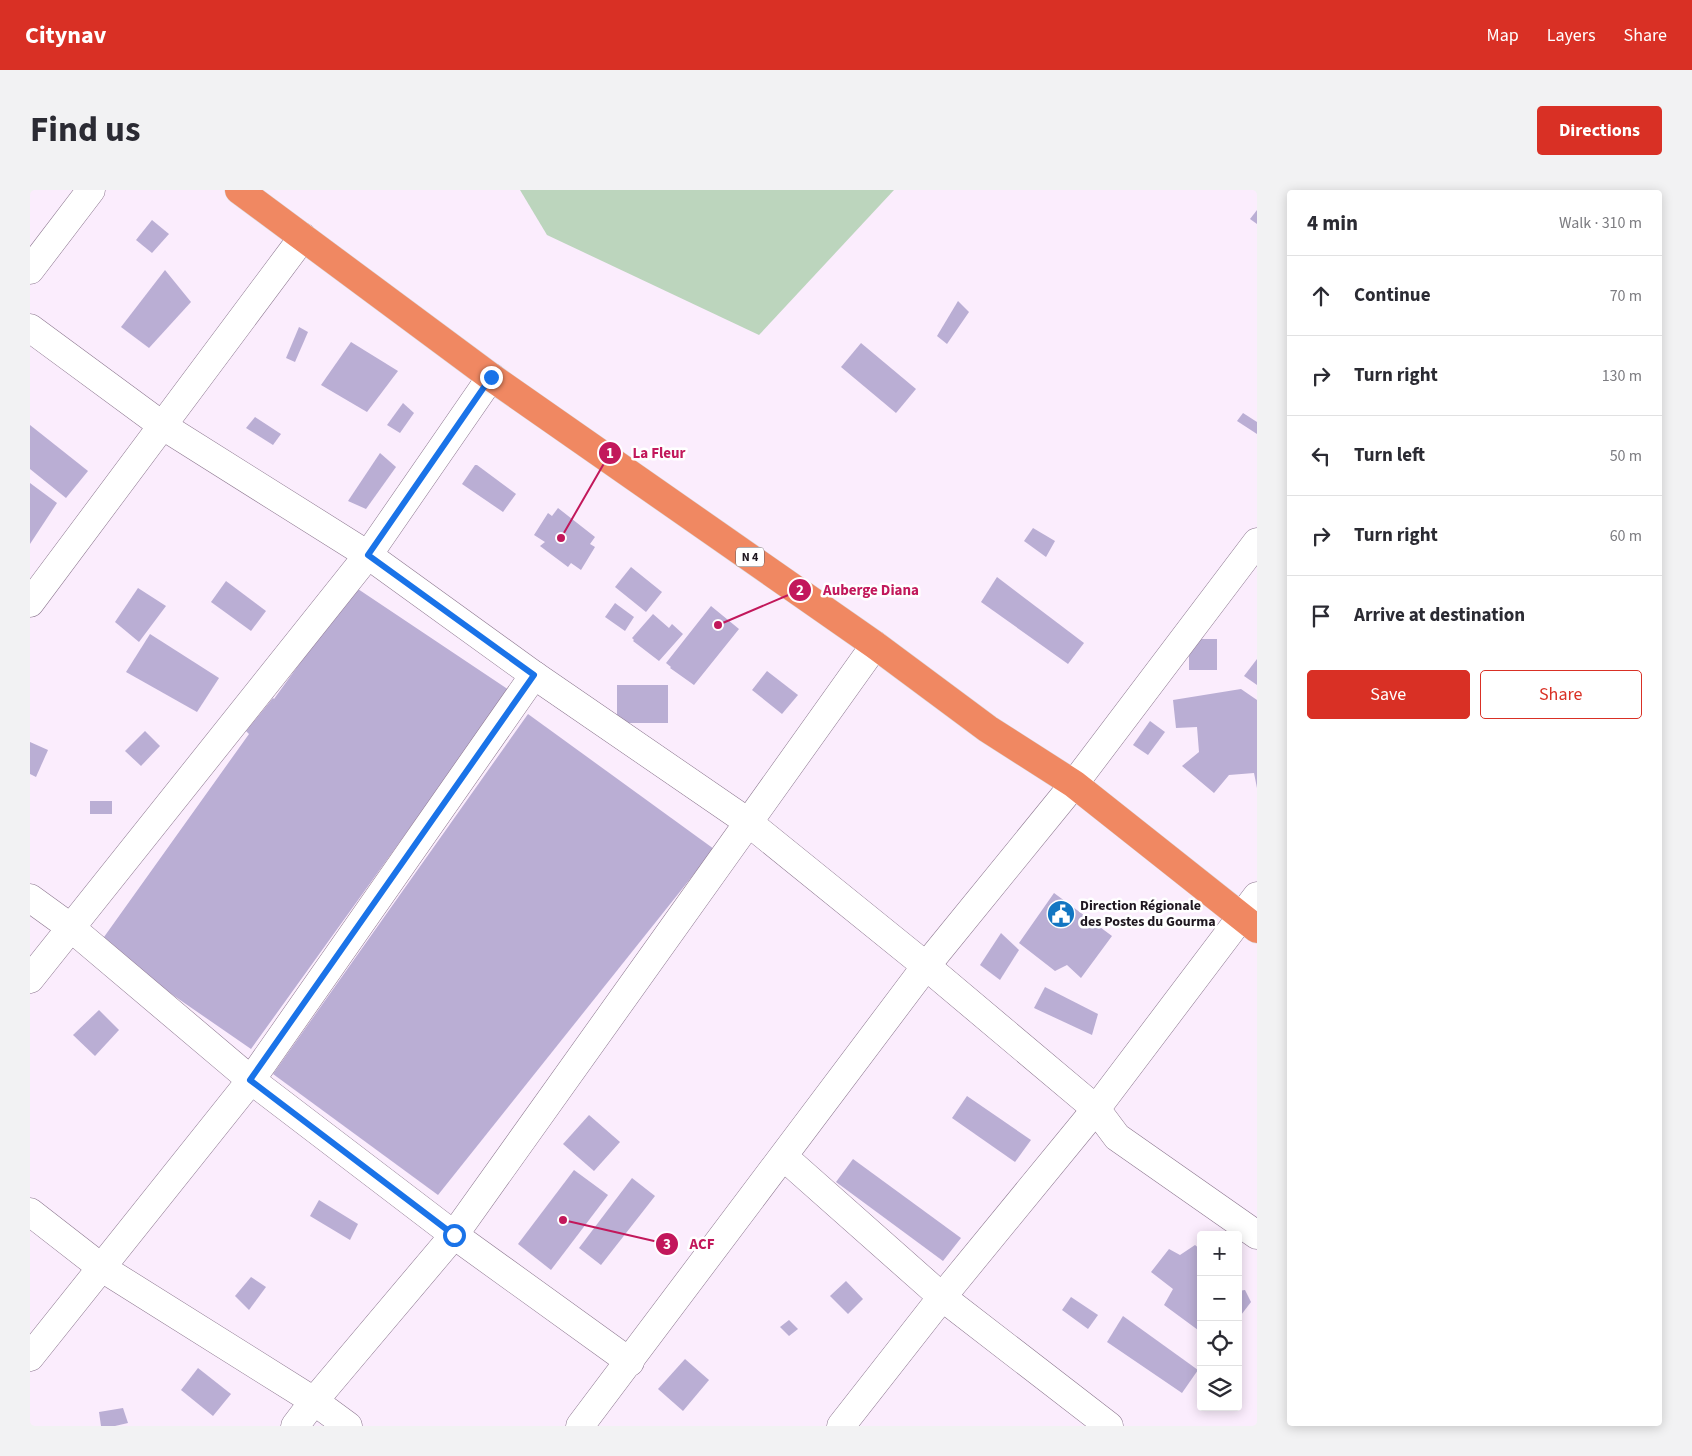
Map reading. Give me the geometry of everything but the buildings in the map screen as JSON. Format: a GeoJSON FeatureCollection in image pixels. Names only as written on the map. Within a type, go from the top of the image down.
{"type":"FeatureCollection","features":[{"type":"Feature","properties":{"kind":"highway","name":"N 4"},"geometry":{"type":"LineString","coordinates":[[240,190],[491,377],[875,645],[988,729],[1074,784],[1252,913]]}},
{"type":"Feature","properties":{"kind":"street"},"geometry":{"type":"LineString","coordinates":[[30,270],[92,190]]}},
{"type":"Feature","properties":{"kind":"street"},"geometry":{"type":"LineString","coordinates":[[30,603],[303,237]]}},
{"type":"Feature","properties":{"kind":"street"},"geometry":{"type":"LineString","coordinates":[[30,328],[163,426],[368,555],[534,675],[748,822],[926,966],[1096,1109],[1117,1137],[1257,1235]]}},
{"type":"Feature","properties":{"kind":"street"},"geometry":{"type":"LineString","coordinates":[[30,979],[368,555],[491,377]]}},
{"type":"Feature","properties":{"kind":"street"},"geometry":{"type":"LineString","coordinates":[[580,1426],[926,966],[1074,784],[1257,542]]}},
{"type":"Feature","properties":{"kind":"street"},"geometry":{"type":"LineString","coordinates":[[296,1426],[314,1401],[454,1235],[875,645]]}},
{"type":"Feature","properties":{"kind":"street"},"geometry":{"type":"LineString","coordinates":[[30,1356],[250,1080],[534,675]]}},
{"type":"Feature","properties":{"kind":"street"},"geometry":{"type":"LineString","coordinates":[[30,898],[70,927],[250,1080],[454,1235],[630,1362]]}},
{"type":"Feature","properties":{"kind":"street"},"geometry":{"type":"LineString","coordinates":[[841,1426],[942,1297],[1096,1109],[1252,913]]}},
{"type":"Feature","properties":{"kind":"street"},"geometry":{"type":"LineString","coordinates":[[784,1157],[942,1297],[1109,1426]]}},
{"type":"Feature","properties":{"kind":"street"},"geometry":{"type":"LineString","coordinates":[[30,1212],[102,1268],[314,1401],[348,1426]]}},
{"type":"Feature","properties":{"kind":"green space"},"geometry":{"type":"Polygon","coordinates":[[[520,190],[894,190],[759,335],[547,235],[520,190]]]}},
{"type":"Feature","properties":{"kind":"place","name":"La Fleur"},"geometry":{"type":"Point","coordinates":[561,538]}},
{"type":"Feature","properties":{"kind":"place","name":"Auberge Diana"},"geometry":{"type":"Point","coordinates":[718,625]}},
{"type":"Feature","properties":{"kind":"place","name":"Direction Régionale des Postes du Gourma"},"geometry":{"type":"Point","coordinates":[1061,914]}},
{"type":"Feature","properties":{"kind":"place","name":"ACF"},"geometry":{"type":"Point","coordinates":[563,1220]}},
{"type":"Feature","properties":{"kind":"route"},"geometry":{"type":"LineString","coordinates":[[454,1235],[250,1080],[534,675],[368,555],[491,377]]}}]}
